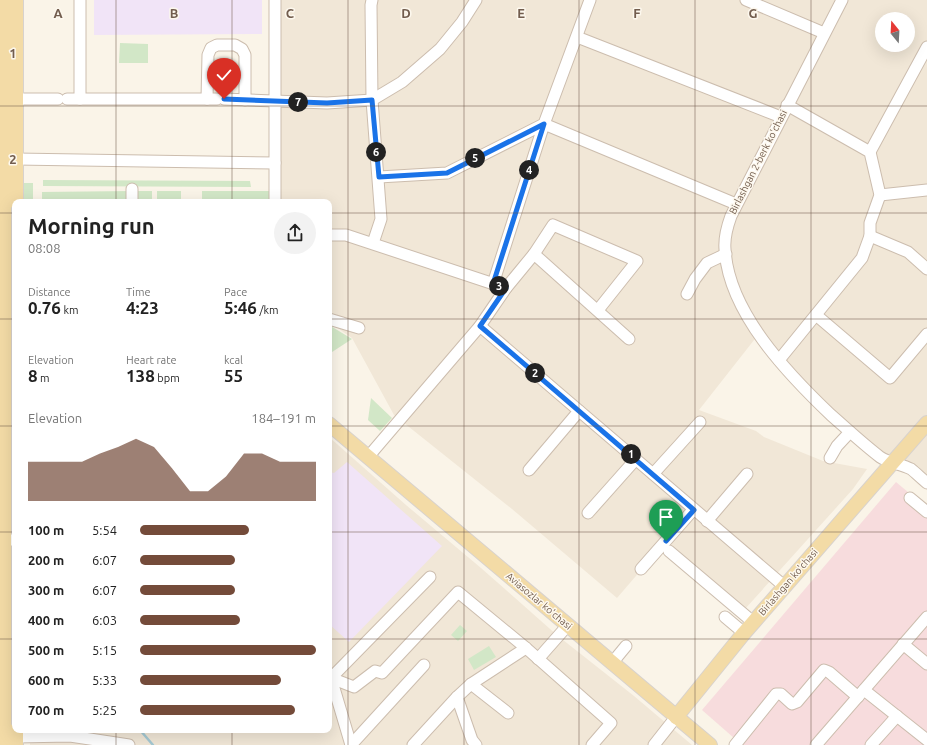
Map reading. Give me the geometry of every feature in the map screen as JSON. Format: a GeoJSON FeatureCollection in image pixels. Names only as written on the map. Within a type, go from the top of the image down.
{"type":"FeatureCollection","features":[{"type":"Feature","properties":{"kind":"main road"},"geometry":{"type":"LineString","coordinates":[[4,0],[2,60],[10,540],[2,667],[10,739]]}},
{"type":"Feature","properties":{"kind":"main road"},"geometry":{"type":"LineString","coordinates":[[16,0],[16,199]]}},
{"type":"Feature","properties":{"kind":"main road","name":"Aviasozlar ko'chasi"},"geometry":{"type":"LineString","coordinates":[[332,419],[368,457]]}},
{"type":"Feature","properties":{"kind":"main road","name":"Birlashgan ko'chasi"},"geometry":{"type":"LineString","coordinates":[[676,717],[753,622],[927,423]]}},
{"type":"Feature","properties":{"kind":"main road","name":"Aviasozlar ko'chasi"},"geometry":{"type":"LineString","coordinates":[[332,427],[710,745]]}},
{"type":"Feature","properties":{"kind":"street"},"geometry":{"type":"LineString","coordinates":[[80,0],[80,99]]}},
{"type":"Feature","properties":{"kind":"street"},"geometry":{"type":"LineString","coordinates":[[275,0],[275,199]]}},
{"type":"Feature","properties":{"kind":"street"},"geometry":{"type":"LineString","coordinates":[[372,0],[372,100],[381,219],[373,244]]}},
{"type":"Feature","properties":{"kind":"street"},"geometry":{"type":"LineString","coordinates":[[16,99],[216,99],[327,103],[372,100],[402,82],[440,49],[462,22],[476,0]]}},
{"type":"Feature","properties":{"kind":"street"},"geometry":{"type":"LineString","coordinates":[[493,284],[544,124],[590,0]]}},
{"type":"Feature","properties":{"kind":"street"},"geometry":{"type":"LineString","coordinates":[[746,0],[824,33]]}},
{"type":"Feature","properties":{"kind":"street","name":"Birlashgan 2-berk ko'chasi"},"geometry":{"type":"LineString","coordinates":[[842,0],[736,204],[727,228],[725,239],[728,269],[735,291],[758,335],[807,392],[850,432],[881,458],[911,470],[927,483]]}},
{"type":"Feature","properties":{"kind":"street"},"geometry":{"type":"LineString","coordinates":[[577,37],[781,117]]}},
{"type":"Feature","properties":{"kind":"street"},"geometry":{"type":"LineString","coordinates":[[216,99],[208,55],[211,48],[217,45],[235,45],[242,49],[246,55],[245,100]]}},
{"type":"Feature","properties":{"kind":"street"},"geometry":{"type":"LineString","coordinates":[[779,360],[862,258],[870,236],[870,223],[880,195],[870,152],[927,47]]}},
{"type":"Feature","properties":{"kind":"street"},"geometry":{"type":"LineString","coordinates":[[787,106],[870,152]]}},
{"type":"Feature","properties":{"kind":"street"},"geometry":{"type":"LineString","coordinates":[[379,177],[447,173],[544,124],[736,204]]}},
{"type":"Feature","properties":{"kind":"street"},"geometry":{"type":"LineString","coordinates":[[16,159],[275,163]]}},
{"type":"Feature","properties":{"kind":"street"},"geometry":{"type":"LineString","coordinates":[[132,189],[132,199]]}},
{"type":"Feature","properties":{"kind":"street"},"geometry":{"type":"LineString","coordinates":[[880,195],[927,190]]}},
{"type":"Feature","properties":{"kind":"street"},"geometry":{"type":"LineString","coordinates":[[368,457],[480,326],[506,288],[534,254],[553,225],[637,261],[598,310]]}},
{"type":"Feature","properties":{"kind":"street"},"geometry":{"type":"LineString","coordinates":[[332,236],[346,235],[506,288]]}},
{"type":"Feature","properties":{"kind":"street"},"geometry":{"type":"LineString","coordinates":[[870,236],[908,252],[927,269]]}},
{"type":"Feature","properties":{"kind":"street"},"geometry":{"type":"LineString","coordinates":[[534,254],[629,339]]}},
{"type":"Feature","properties":{"kind":"street"},"geometry":{"type":"LineString","coordinates":[[687,294],[695,279],[707,263],[726,254]]}},
{"type":"Feature","properties":{"kind":"street"},"geometry":{"type":"LineString","coordinates":[[816,315],[890,378],[927,334]]}},
{"type":"Feature","properties":{"kind":"street"},"geometry":{"type":"LineString","coordinates":[[332,320],[360,328]]}},
{"type":"Feature","properties":{"kind":"street"},"geometry":{"type":"LineString","coordinates":[[480,326],[784,586]]}},
{"type":"Feature","properties":{"kind":"street"},"geometry":{"type":"LineString","coordinates":[[529,470],[579,411]]}},
{"type":"Feature","properties":{"kind":"street"},"geometry":{"type":"LineString","coordinates":[[653,474],[700,422]]}},
{"type":"Feature","properties":{"kind":"street"},"geometry":{"type":"LineString","coordinates":[[830,458],[837,446],[850,432]]}},
{"type":"Feature","properties":{"kind":"street"},"geometry":{"type":"LineString","coordinates":[[588,513],[636,459]]}},
{"type":"Feature","properties":{"kind":"street"},"geometry":{"type":"LineString","coordinates":[[707,521],[746,474]]}},
{"type":"Feature","properties":{"kind":"street"},"geometry":{"type":"LineString","coordinates":[[910,498],[927,512]]}},
{"type":"Feature","properties":{"kind":"street"},"geometry":{"type":"LineString","coordinates":[[641,569],[694,510]]}},
{"type":"Feature","properties":{"kind":"street"},"geometry":{"type":"LineString","coordinates":[[670,551],[753,622]]}},
{"type":"Feature","properties":{"kind":"street"},"geometry":{"type":"LineString","coordinates":[[332,674],[430,577]]}},
{"type":"Feature","properties":{"kind":"street"},"geometry":{"type":"LineString","coordinates":[[332,677],[354,687],[375,671],[382,674],[458,592],[526,648],[611,723],[592,745]]}},
{"type":"Feature","properties":{"kind":"street"},"geometry":{"type":"LineString","coordinates":[[725,617],[744,633]]}},
{"type":"Feature","properties":{"kind":"street"},"geometry":{"type":"LineString","coordinates":[[816,745],[927,617]]}},
{"type":"Feature","properties":{"kind":"street"},"geometry":{"type":"LineString","coordinates":[[538,659],[568,625]]}},
{"type":"Feature","properties":{"kind":"street"},"geometry":{"type":"LineString","coordinates":[[904,644],[927,664]]}},
{"type":"Feature","properties":{"kind":"street"},"geometry":{"type":"LineString","coordinates":[[612,662],[626,646]]}},
{"type":"Feature","properties":{"kind":"street"},"geometry":{"type":"LineString","coordinates":[[413,745],[471,684],[526,648]]}},
{"type":"Feature","properties":{"kind":"street"},"geometry":{"type":"LineString","coordinates":[[351,745],[424,666]]}},
{"type":"Feature","properties":{"kind":"street"},"geometry":{"type":"LineString","coordinates":[[735,745],[776,694],[781,694],[792,704],[797,702],[824,670],[897,716],[927,740]]}},
{"type":"Feature","properties":{"kind":"street"},"geometry":{"type":"LineString","coordinates":[[332,683],[351,745]]}},
{"type":"Feature","properties":{"kind":"street"},"geometry":{"type":"LineString","coordinates":[[471,684],[508,713]]}},
{"type":"Feature","properties":{"kind":"street"},"geometry":{"type":"LineString","coordinates":[[457,697],[472,743]]}},
{"type":"Feature","properties":{"kind":"street"},"geometry":{"type":"LineString","coordinates":[[872,745],[897,716]]}},
{"type":"Feature","properties":{"kind":"street","name":"Birlashgan ko'chasi"},"geometry":{"type":"LineString","coordinates":[[654,745],[676,717]]}},
{"type":"Feature","properties":{"kind":"street"},"geometry":{"type":"LineString","coordinates":[[10,739],[70,736],[129,745]]}},
{"type":"Feature","properties":{"kind":"shaded area"},"geometry":{"type":"Polygon","coordinates":[[[0,0],[15,199],[12,199],[12,733],[0,745],[0,0]]]}},
{"type":"Feature","properties":{"kind":"shaded area"},"geometry":{"type":"Polygon","coordinates":[[[94,0],[262,0],[262,34],[94,35],[94,0]]]}},
{"type":"Feature","properties":{"kind":"shaded area"},"geometry":{"type":"Polygon","coordinates":[[[279,0],[927,0],[927,483],[881,458],[758,335],[699,410],[756,431],[764,437],[823,461],[867,469],[853,489],[745,609],[666,541],[617,598],[512,509],[394,415],[352,338],[332,324],[332,199],[275,199],[279,0]]]}},
{"type":"Feature","properties":{"kind":"shaded area"},"geometry":{"type":"Polygon","coordinates":[[[332,440],[558,636],[634,696],[692,745],[30,745],[30,733],[332,733],[332,440]]]}},
{"type":"Feature","properties":{"kind":"shaded area"},"geometry":{"type":"Polygon","coordinates":[[[347,462],[442,546],[349,642],[332,627],[332,473],[334,473],[347,462]]]}},
{"type":"Feature","properties":{"kind":"shaded area"},"geometry":{"type":"Polygon","coordinates":[[[896,482],[927,508],[927,745],[742,745],[702,710],[896,482]]]}},
{"type":"Feature","properties":{"kind":"green space"},"geometry":{"type":"Polygon","coordinates":[[[120,43],[148,44],[148,63],[119,63],[120,43]]]}},
{"type":"Feature","properties":{"kind":"green space"},"geometry":{"type":"Polygon","coordinates":[[[43,180],[250,181],[251,187],[43,186],[43,180]]]}},
{"type":"Feature","properties":{"kind":"green space"},"geometry":{"type":"Polygon","coordinates":[[[23,183],[33,183],[33,199],[23,199],[23,183]]]}},
{"type":"Feature","properties":{"kind":"green space"},"geometry":{"type":"Polygon","coordinates":[[[130,191],[130,199],[42,199],[42,192],[130,191]]]}},
{"type":"Feature","properties":{"kind":"green space"},"geometry":{"type":"Polygon","coordinates":[[[137,191],[152,191],[152,199],[137,199],[137,191]]]}},
{"type":"Feature","properties":{"kind":"green space"},"geometry":{"type":"Polygon","coordinates":[[[157,191],[181,191],[181,199],[157,199],[157,191]]]}},
{"type":"Feature","properties":{"kind":"green space"},"geometry":{"type":"Polygon","coordinates":[[[202,191],[269,191],[269,199],[202,199],[202,191]]]}},
{"type":"Feature","properties":{"kind":"green space"},"geometry":{"type":"Polygon","coordinates":[[[332,327],[352,339],[332,352],[332,327]]]}},
{"type":"Feature","properties":{"kind":"green space"},"geometry":{"type":"Polygon","coordinates":[[[371,398],[392,418],[380,431],[368,420],[371,398]]]}},
{"type":"Feature","properties":{"kind":"green space"},"geometry":{"type":"Polygon","coordinates":[[[460,625],[467,631],[458,641],[451,635],[460,625]]]}},
{"type":"Feature","properties":{"kind":"green space"},"geometry":{"type":"Polygon","coordinates":[[[489,646],[496,657],[474,670],[468,659],[489,646]]]}},
{"type":"Feature","properties":{"kind":"waterway"},"geometry":{"type":"LineString","coordinates":[[143,733],[153,745]]}},
{"type":"Feature","properties":{"kind":"route"},"geometry":{"type":"LineString","coordinates":[[224,99],[327,103],[372,100],[379,177],[447,173],[544,124],[493,284],[506,288],[480,326],[694,510],[666,541]]}}]}
